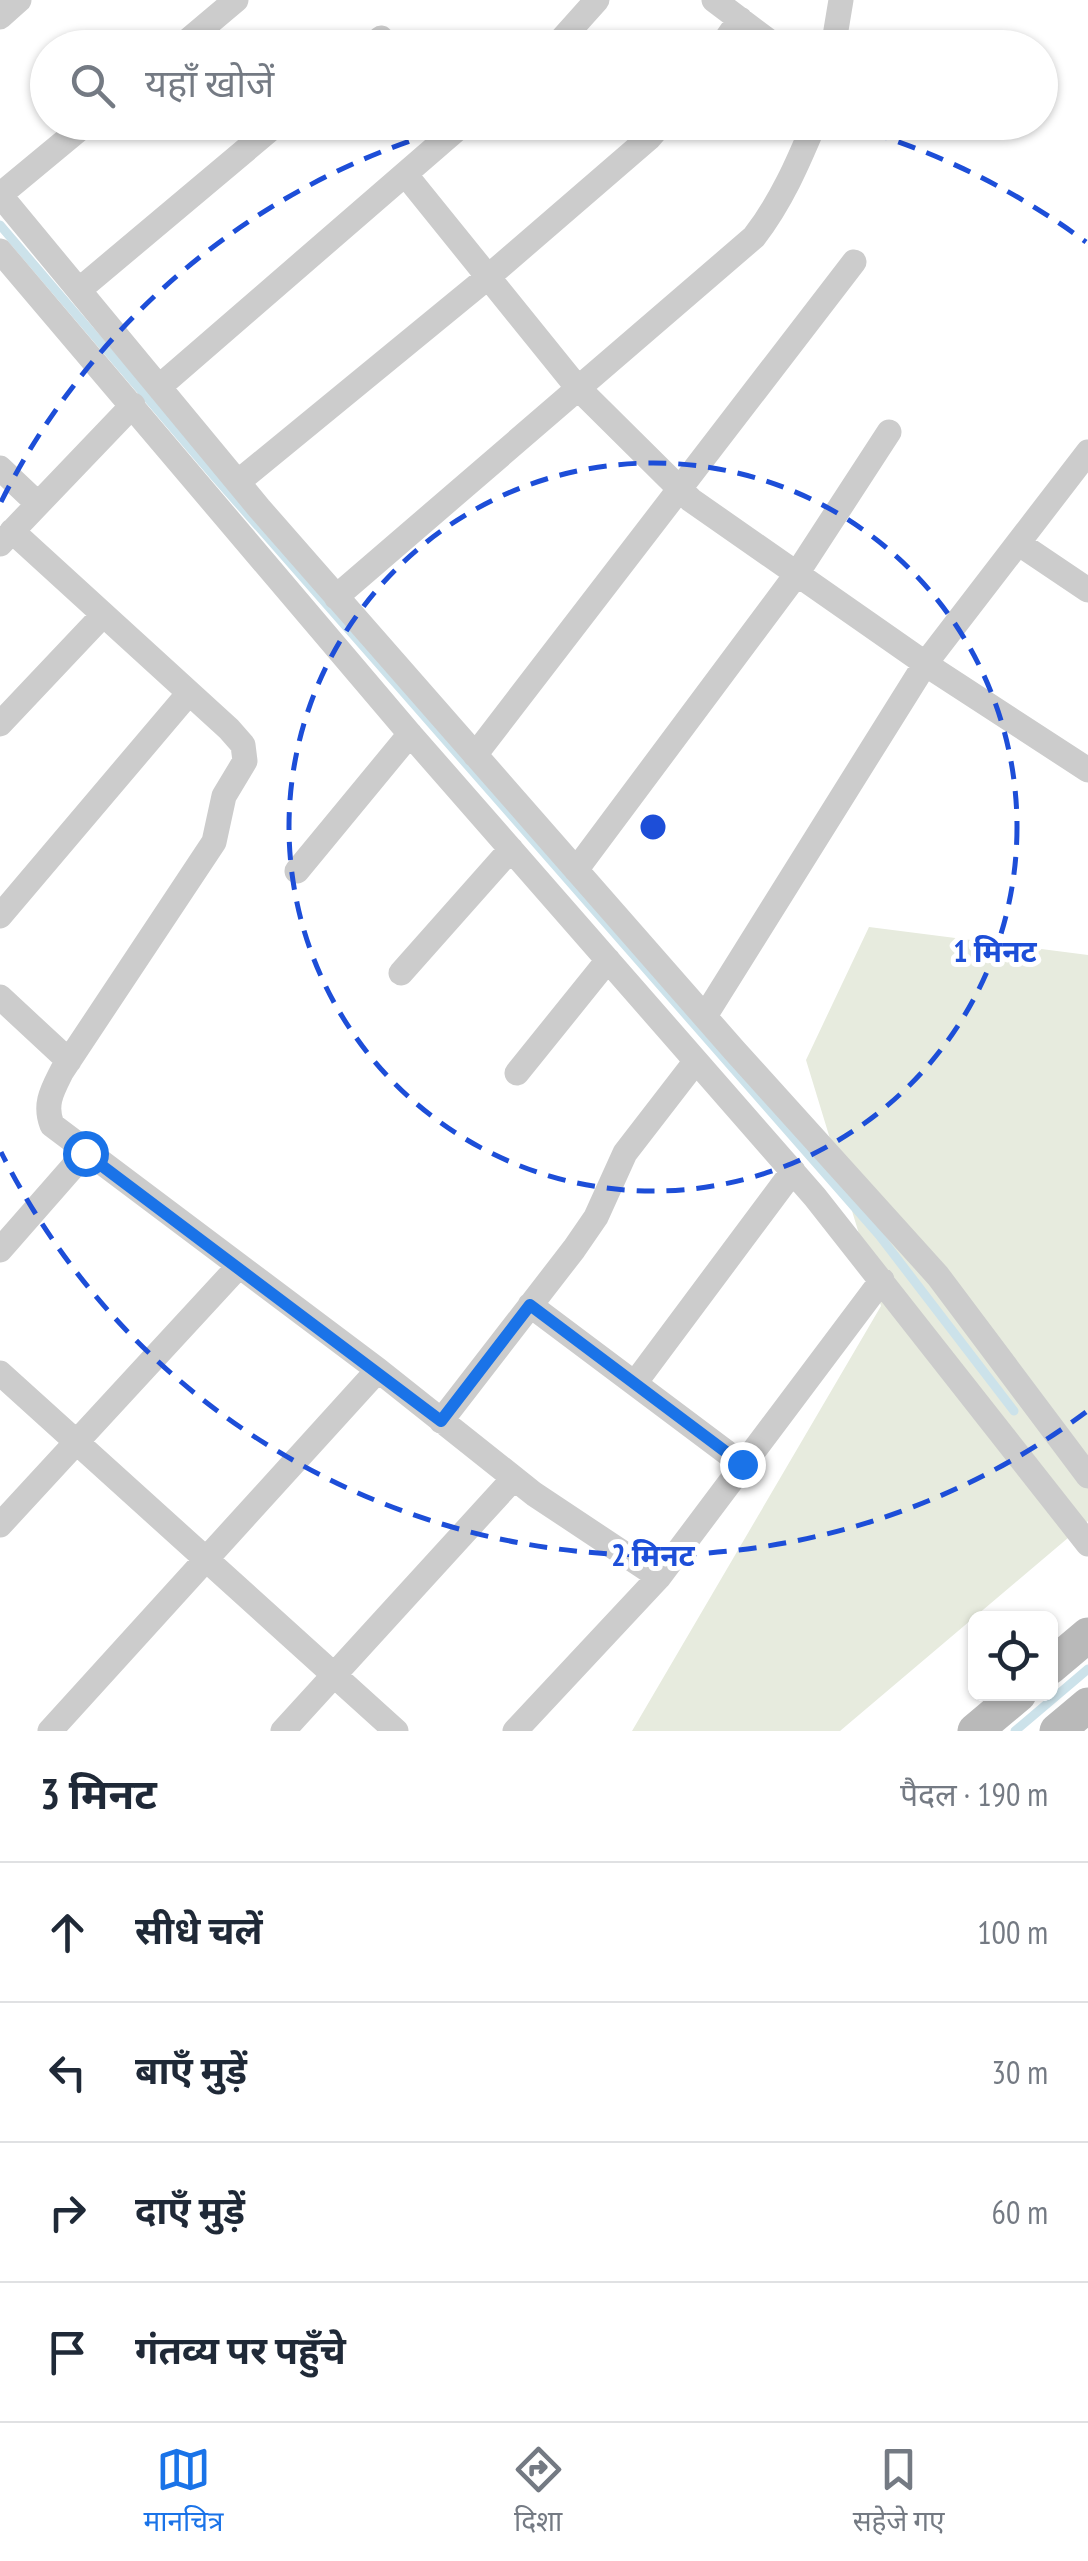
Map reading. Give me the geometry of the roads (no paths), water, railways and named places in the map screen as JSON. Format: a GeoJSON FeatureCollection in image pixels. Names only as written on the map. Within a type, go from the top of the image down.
{"type":"FeatureCollection","features":[{"type":"Feature","properties":{"kind":"street"},"geometry":{"type":"LineString","coordinates":[[0,17],[19,0]]}},
{"type":"Feature","properties":{"kind":"street"},"geometry":{"type":"LineString","coordinates":[[200,30],[236,0]]}},
{"type":"Feature","properties":{"kind":"street"},"geometry":{"type":"LineString","coordinates":[[570,30],[597,0]]}},
{"type":"Feature","properties":{"kind":"street"},"geometry":{"type":"LineString","coordinates":[[714,0],[754,30]]}},
{"type":"Feature","properties":{"kind":"street"},"geometry":{"type":"LineString","coordinates":[[836,30],[840,0]]}},
{"type":"Feature","properties":{"kind":"street"},"geometry":{"type":"LineString","coordinates":[[733,30],[740,20]]}},
{"type":"Feature","properties":{"kind":"street"},"geometry":{"type":"LineString","coordinates":[[66,140],[0,195],[336,597],[938,1276],[1088,1476]]}},
{"type":"Feature","properties":{"kind":"street"},"geometry":{"type":"LineString","coordinates":[[80,290],[259,140]]}},
{"type":"Feature","properties":{"kind":"street"},"geometry":{"type":"LineString","coordinates":[[159,386],[445,140]]}},
{"type":"Feature","properties":{"kind":"street"},"geometry":{"type":"LineString","coordinates":[[238,482],[648,140]]}},
{"type":"Feature","properties":{"kind":"street"},"geometry":{"type":"LineString","coordinates":[[336,597],[754,237],[790,182],[808,140]]}},
{"type":"Feature","properties":{"kind":"street"},"geometry":{"type":"LineString","coordinates":[[404,174],[577,387],[678,490],[925,664],[1088,770]]}},
{"type":"Feature","properties":{"kind":"street"},"geometry":{"type":"LineString","coordinates":[[0,251],[410,734],[793,1171],[1088,1544]]}},
{"type":"Feature","properties":{"kind":"street"},"geometry":{"type":"LineString","coordinates":[[475,755],[854,262]]}},
{"type":"Feature","properties":{"kind":"street"},"geometry":{"type":"LineString","coordinates":[[133,405],[6,537],[103,615],[188,692],[243,744],[245,761],[224,796],[214,842],[68,1061],[50,1096],[47,1112],[52,1125],[378,1370],[514,1478],[659,1576]]}},
{"type":"Feature","properties":{"kind":"street"},"geometry":{"type":"LineString","coordinates":[[576,870],[796,575],[890,432]]}},
{"type":"Feature","properties":{"kind":"street"},"geometry":{"type":"LineString","coordinates":[[705,1016],[925,664],[1088,452]]}},
{"type":"Feature","properties":{"kind":"street"},"geometry":{"type":"LineString","coordinates":[[0,468],[38,504]]}},
{"type":"Feature","properties":{"kind":"street"},"geometry":{"type":"LineString","coordinates":[[1018,543],[1088,590]]}},
{"type":"Feature","properties":{"kind":"street"},"geometry":{"type":"LineString","coordinates":[[0,724],[103,615]]}},
{"type":"Feature","properties":{"kind":"street"},"geometry":{"type":"LineString","coordinates":[[0,916],[188,692]]}},
{"type":"Feature","properties":{"kind":"street"},"geometry":{"type":"LineString","coordinates":[[297,871],[410,734]]}},
{"type":"Feature","properties":{"kind":"street"},"geometry":{"type":"LineString","coordinates":[[402,973],[512,850]]}},
{"type":"Feature","properties":{"kind":"street"},"geometry":{"type":"LineString","coordinates":[[517,1073],[608,960]]}},
{"type":"Feature","properties":{"kind":"street"},"geometry":{"type":"LineString","coordinates":[[0,997],[68,1061]]}},
{"type":"Feature","properties":{"kind":"street"},"geometry":{"type":"LineString","coordinates":[[441,1421],[596,1217],[625,1153],[696,1061]]}},
{"type":"Feature","properties":{"kind":"street"},"geometry":{"type":"LineString","coordinates":[[0,1250],[85,1153]]}},
{"type":"Feature","properties":{"kind":"street"},"geometry":{"type":"LineString","coordinates":[[634,1384],[793,1171]]}},
{"type":"Feature","properties":{"kind":"street"},"geometry":{"type":"LineString","coordinates":[[0,1525],[238,1267]]}},
{"type":"Feature","properties":{"kind":"street"},"geometry":{"type":"LineString","coordinates":[[516,1731],[659,1576],[882,1280]]}},
{"type":"Feature","properties":{"kind":"street"},"geometry":{"type":"LineString","coordinates":[[530,1305],[742,1464]]}},
{"type":"Feature","properties":{"kind":"street"},"geometry":{"type":"LineString","coordinates":[[50,1731],[378,1370]]}},
{"type":"Feature","properties":{"kind":"street"},"geometry":{"type":"LineString","coordinates":[[0,1373],[396,1731]]}},
{"type":"Feature","properties":{"kind":"street"},"geometry":{"type":"LineString","coordinates":[[283,1731],[514,1478]]}},
{"type":"Feature","properties":{"kind":"street"},"geometry":{"type":"LineString","coordinates":[[1058,1660],[1088,1635]]}},
{"type":"Feature","properties":{"kind":"street"},"geometry":{"type":"LineString","coordinates":[[975,1731],[1011,1701]]}},
{"type":"Feature","properties":{"kind":"street"},"geometry":{"type":"LineString","coordinates":[[1057,1731],[1088,1705]]}},
{"type":"Feature","properties":{"kind":"waterway"},"geometry":{"type":"LineString","coordinates":[[0,225],[215,477],[879,1235],[1014,1411]]}},
{"type":"Feature","properties":{"kind":"waterway"},"geometry":{"type":"LineString","coordinates":[[1015,1731],[1088,1669]]}}]}
